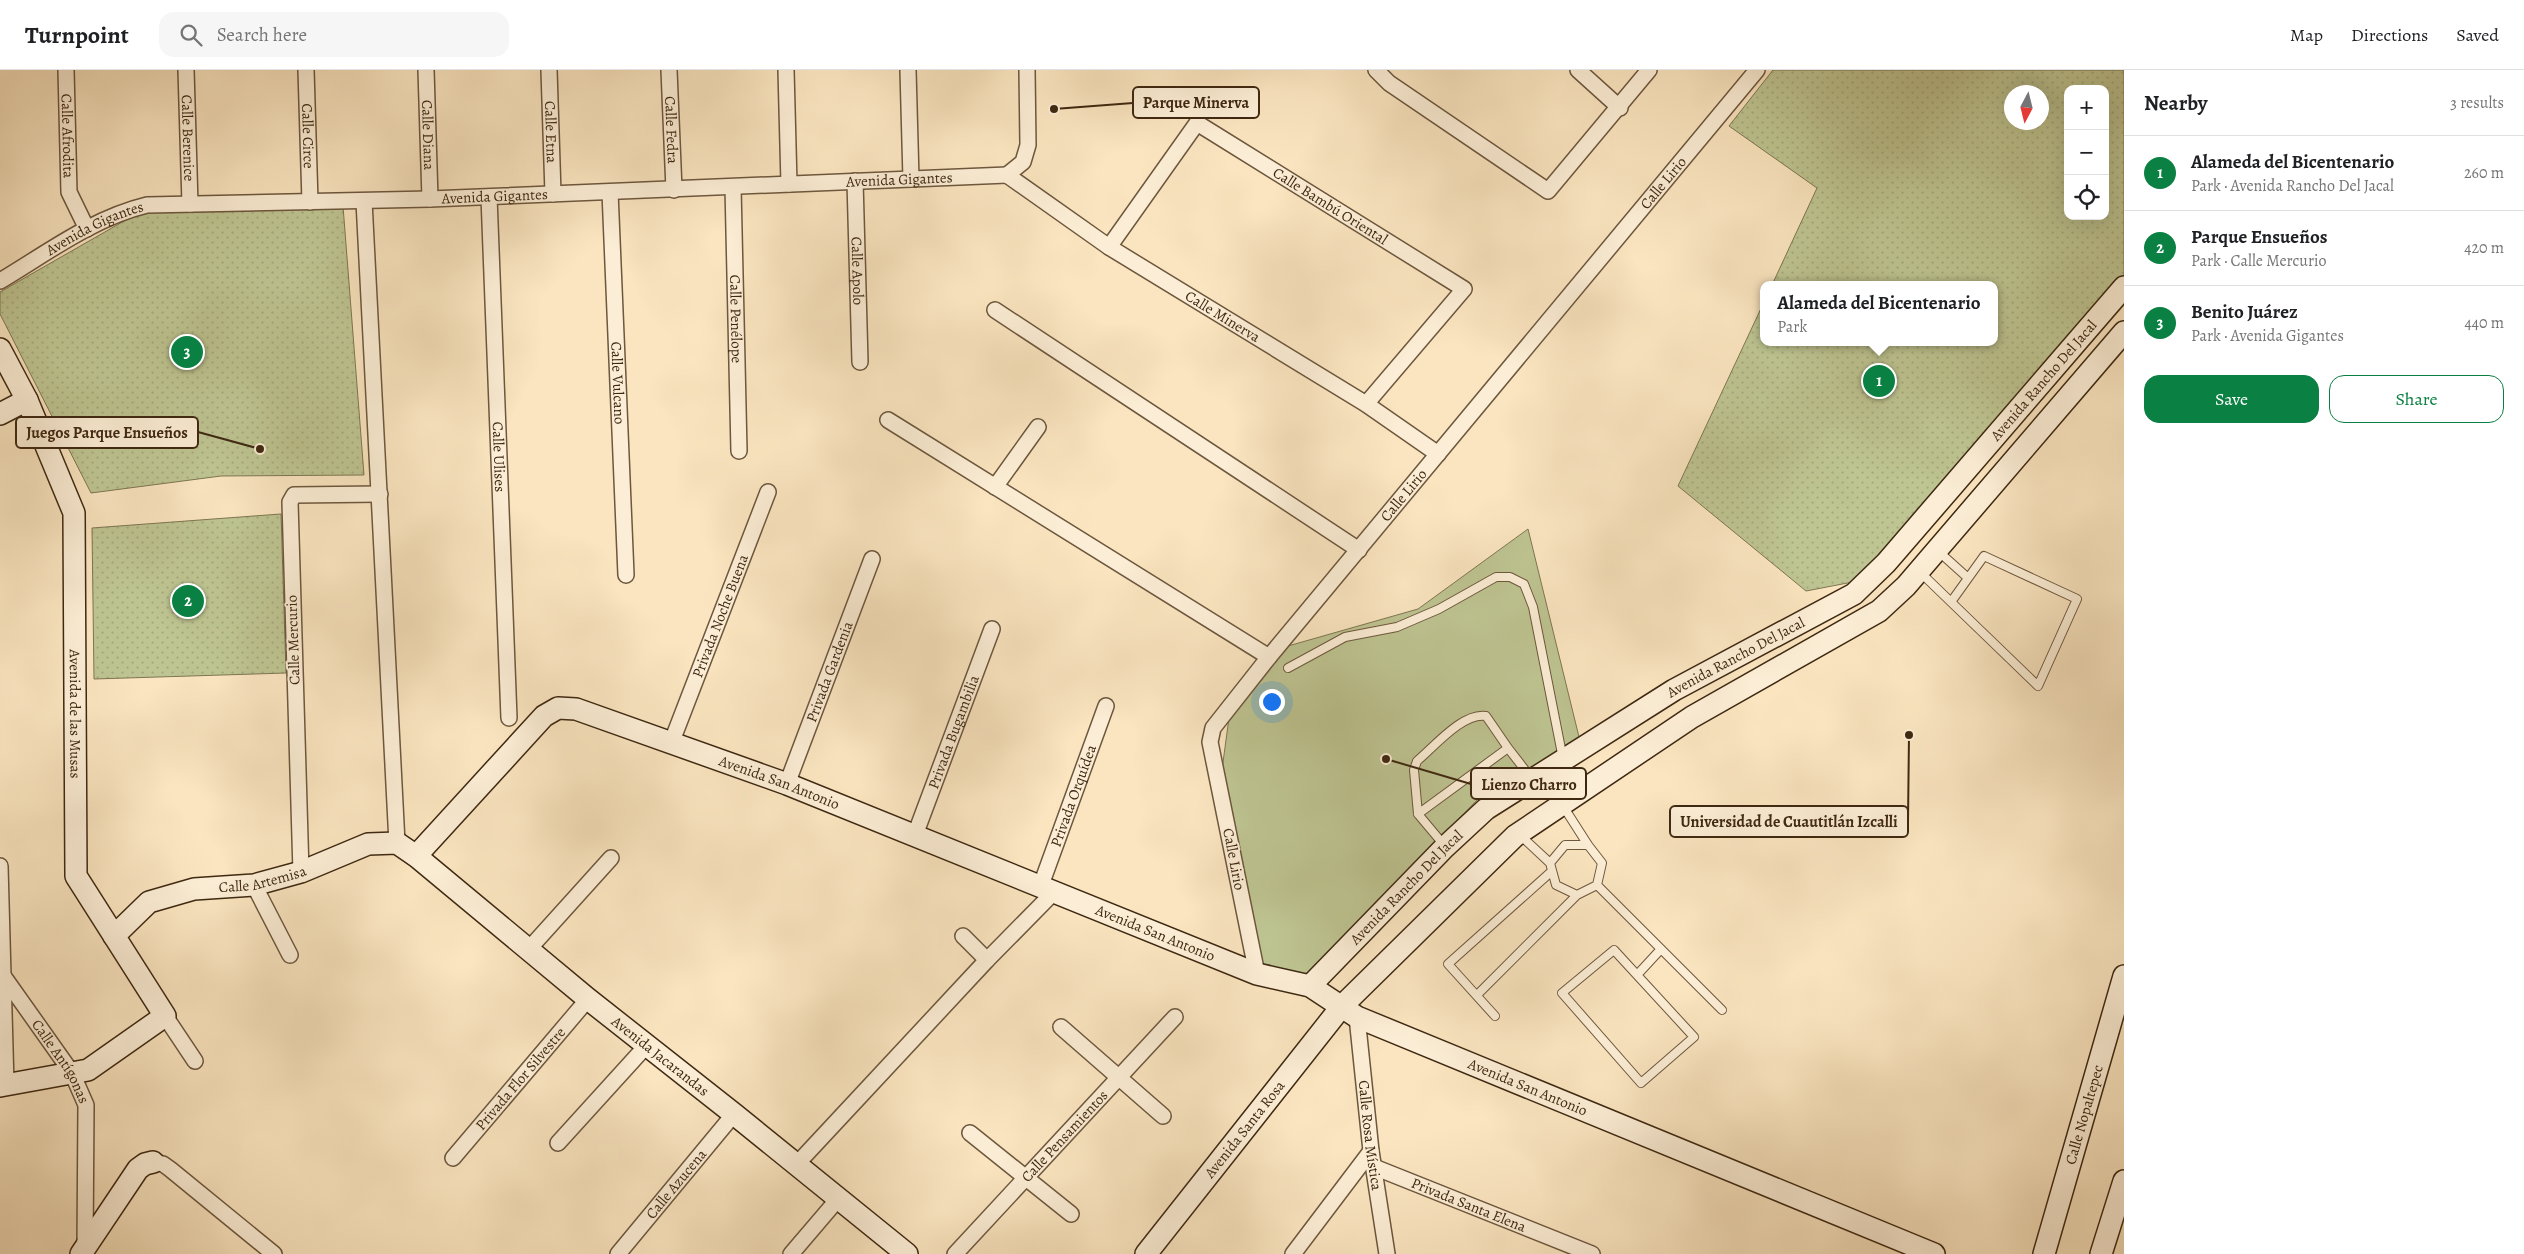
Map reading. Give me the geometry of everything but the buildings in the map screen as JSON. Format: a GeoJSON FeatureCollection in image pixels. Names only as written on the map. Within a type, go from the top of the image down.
{"type":"FeatureCollection","features":[{"type":"Feature","properties":{"kind":"street","name":"Calle Afrodita"},"geometry":{"type":"LineString","coordinates":[[66,70],[69,192],[87,229]]}},
{"type":"Feature","properties":{"kind":"street","name":"Calle Berenice"},"geometry":{"type":"LineString","coordinates":[[186,70],[190,204]]}},
{"type":"Feature","properties":{"kind":"street","name":"Calle Circe"},"geometry":{"type":"LineString","coordinates":[[306,70],[310,202]]}},
{"type":"Feature","properties":{"kind":"street","name":"Calle Diana"},"geometry":{"type":"LineString","coordinates":[[426,70],[430,199]]}},
{"type":"Feature","properties":{"kind":"street","name":"Calle Etna"},"geometry":{"type":"LineString","coordinates":[[548,70],[553,194]]}},
{"type":"Feature","properties":{"kind":"street","name":"Calle Fedra"},"geometry":{"type":"LineString","coordinates":[[668,70],[674,190]]}},
{"type":"Feature","properties":{"kind":"street"},"geometry":{"type":"LineString","coordinates":[[786,70],[789,184]]}},
{"type":"Feature","properties":{"kind":"street"},"geometry":{"type":"LineString","coordinates":[[908,70],[912,179]]}},
{"type":"Feature","properties":{"kind":"street"},"geometry":{"type":"LineString","coordinates":[[1007,175],[1023,162],[1028,145],[1027,70]]}},
{"type":"Feature","properties":{"kind":"street"},"geometry":{"type":"LineString","coordinates":[[1376,70],[1389,83],[1548,191],[1620,108],[1649,70]]}},
{"type":"Feature","properties":{"kind":"street"},"geometry":{"type":"LineString","coordinates":[[1578,70],[1620,108]]}},
{"type":"Feature","properties":{"kind":"street","name":"Calle Lirio"},"geometry":{"type":"LineString","coordinates":[[1257,974],[1210,734],[1269,657],[1757,70]]}},
{"type":"Feature","properties":{"kind":"street","name":"Calle Bambú Oriental"},"geometry":{"type":"LineString","coordinates":[[1109,247],[1197,122],[1464,289],[1366,404]]}},
{"type":"Feature","properties":{"kind":"street","name":"Avenida Gigantes"},"geometry":{"type":"LineString","coordinates":[[0,281],[87,229],[121,212],[147,205],[430,199],[1007,175]]}},
{"type":"Feature","properties":{"kind":"street","name":"Calle Minerva"},"geometry":{"type":"LineString","coordinates":[[1007,175],[1109,247],[1366,404],[1438,454]]}},
{"type":"Feature","properties":{"kind":"street","name":"Calle Apolo"},"geometry":{"type":"LineString","coordinates":[[855,181],[860,362]]}},
{"type":"Feature","properties":{"kind":"street","name":"Calle Penélope"},"geometry":{"type":"LineString","coordinates":[[733,187],[739,451]]}},
{"type":"Feature","properties":{"kind":"street","name":"Calle Vulcano"},"geometry":{"type":"LineString","coordinates":[[610,192],[626,575]]}},
{"type":"Feature","properties":{"kind":"street","name":"Calle Ulises"},"geometry":{"type":"LineString","coordinates":[[489,196],[509,718]]}},
{"type":"Feature","properties":{"kind":"street"},"geometry":{"type":"LineString","coordinates":[[364,201],[397,843],[416,856]]}},
{"type":"Feature","properties":{"kind":"street","name":"Avenida Rancho Del Jacal"},"geometry":{"type":"LineString","coordinates":[[1310,986],[1446,846],[1486,809],[1674,690],[1854,594],[1886,563],[2124,286]]}},
{"type":"Feature","properties":{"kind":"street"},"geometry":{"type":"LineString","coordinates":[[995,310],[1359,550]]}},
{"type":"Feature","properties":{"kind":"street","name":"Avenida Rancho Del Jacal"},"geometry":{"type":"LineString","coordinates":[[1350,1012],[1518,834],[1692,717],[1879,611],[1919,571],[2124,332]]}},
{"type":"Feature","properties":{"kind":"street","name":"Avenida de las Musas"},"geometry":{"type":"LineString","coordinates":[[0,349],[27,400],[74,513],[76,876],[165,1016],[196,1061]]}},
{"type":"Feature","properties":{"kind":"street"},"geometry":{"type":"LineString","coordinates":[[0,414],[27,400]]}},
{"type":"Feature","properties":{"kind":"street"},"geometry":{"type":"LineString","coordinates":[[888,420],[1269,657]]}},
{"type":"Feature","properties":{"kind":"street"},"geometry":{"type":"LineString","coordinates":[[995,487],[1038,427]]}},
{"type":"Feature","properties":{"kind":"street","name":"Privada Noche Buena"},"geometry":{"type":"LineString","coordinates":[[672,741],[768,492]]}},
{"type":"Feature","properties":{"kind":"street","name":"Calle Mercurio"},"geometry":{"type":"LineString","coordinates":[[301,872],[288,511],[294,496],[380,494]]}},
{"type":"Feature","properties":{"kind":"street","name":"Privada Gardenia"},"geometry":{"type":"LineString","coordinates":[[787,784],[872,560]]}},
{"type":"Feature","properties":{"kind":"street","name":"Privada Bugambilia"},"geometry":{"type":"LineString","coordinates":[[915,835],[992,629]]}},
{"type":"Feature","properties":{"kind":"street"},"geometry":{"type":"LineString","coordinates":[[1674,690],[1692,717]]}},
{"type":"Feature","properties":{"kind":"street","name":"Privada Orquídea"},"geometry":{"type":"LineString","coordinates":[[1048,888],[1106,706]]}},
{"type":"Feature","properties":{"kind":"street","name":"Avenida San Antonio"},"geometry":{"type":"LineString","coordinates":[[416,856],[544,716],[558,708],[576,709],[672,741],[787,784],[1257,974],[1310,986],[1350,1012],[1934,1254]]}},
{"type":"Feature","properties":{"kind":"street","name":"Calle Artemisa"},"geometry":{"type":"LineString","coordinates":[[114,936],[150,902],[194,890],[254,886],[301,872],[368,844],[397,843]]}},
{"type":"Feature","properties":{"kind":"street","name":"Avenida Jacarandas"},"geometry":{"type":"LineString","coordinates":[[416,856],[588,1000],[734,1114],[907,1254]]}},
{"type":"Feature","properties":{"kind":"street"},"geometry":{"type":"LineString","coordinates":[[528,950],[611,858]]}},
{"type":"Feature","properties":{"kind":"street"},"geometry":{"type":"LineString","coordinates":[[0,866],[4,977],[3,1085],[88,1070],[165,1016]]}},
{"type":"Feature","properties":{"kind":"street"},"geometry":{"type":"LineString","coordinates":[[254,886],[290,955]]}},
{"type":"Feature","properties":{"kind":"street"},"geometry":{"type":"LineString","coordinates":[[796,1165],[987,960],[1048,888]]}},
{"type":"Feature","properties":{"kind":"street"},"geometry":{"type":"LineString","coordinates":[[963,936],[987,960]]}},
{"type":"Feature","properties":{"kind":"street","name":"Calle Nopaltepec"},"geometry":{"type":"LineString","coordinates":[[2044,1254],[2124,976]]}},
{"type":"Feature","properties":{"kind":"street","name":"Calle Antígonas"},"geometry":{"type":"LineString","coordinates":[[4,977],[72,1073],[86,1105],[83,1251]]}},
{"type":"Feature","properties":{"kind":"street","name":"Privada Flor Silvestre"},"geometry":{"type":"LineString","coordinates":[[454,1158],[588,1000]]}},
{"type":"Feature","properties":{"kind":"street","name":"Calle Rosa Mística"},"geometry":{"type":"LineString","coordinates":[[1350,1012],[1387,1254]]}},
{"type":"Feature","properties":{"kind":"street","name":"Avenida Santa Rosa"},"geometry":{"type":"LineString","coordinates":[[1146,1254],[1350,1012]]}},
{"type":"Feature","properties":{"kind":"street","name":"Calle Pensamientos"},"geometry":{"type":"LineString","coordinates":[[955,1254],[1175,1018]]}},
{"type":"Feature","properties":{"kind":"street"},"geometry":{"type":"LineString","coordinates":[[1061,1027],[1163,1116]]}},
{"type":"Feature","properties":{"kind":"street"},"geometry":{"type":"LineString","coordinates":[[558,1143],[647,1045]]}},
{"type":"Feature","properties":{"kind":"street","name":"Calle Azucena"},"geometry":{"type":"LineString","coordinates":[[618,1254],[734,1114]]}},
{"type":"Feature","properties":{"kind":"street"},"geometry":{"type":"LineString","coordinates":[[970,1133],[1071,1214]]}},
{"type":"Feature","properties":{"kind":"street"},"geometry":{"type":"LineString","coordinates":[[1293,1254],[1372,1151]]}},
{"type":"Feature","properties":{"kind":"street"},"geometry":{"type":"LineString","coordinates":[[83,1251],[138,1170],[145,1164],[153,1162],[163,1164],[170,1169],[274,1254]]}},
{"type":"Feature","properties":{"kind":"street","name":"Privada Santa Elena"},"geometry":{"type":"LineString","coordinates":[[1374,1167],[1592,1254]]}},
{"type":"Feature","properties":{"kind":"street"},"geometry":{"type":"LineString","coordinates":[[2100,1254],[2124,1181]]}},
{"type":"Feature","properties":{"kind":"street"},"geometry":{"type":"LineString","coordinates":[[791,1254],[838,1199]]}},
{"type":"Feature","properties":{"kind":"lane"},"geometry":{"type":"LineString","coordinates":[[1937,550],[1968,578]]}},
{"type":"Feature","properties":{"kind":"lane"},"geometry":{"type":"LineString","coordinates":[[1919,571],[1951,602],[2038,686],[2077,599],[1984,556],[1951,602]]}},
{"type":"Feature","properties":{"kind":"lane"},"geometry":{"type":"LineString","coordinates":[[1288,668],[1345,637],[1397,628],[1440,608],[1496,577],[1510,577],[1524,584],[1533,607],[1563,760]]}},
{"type":"Feature","properties":{"kind":"lane"},"geometry":{"type":"LineString","coordinates":[[1446,846],[1418,814],[1414,770],[1417,761],[1464,720],[1477,715],[1486,716],[1508,748],[1533,779]]}},
{"type":"Feature","properties":{"kind":"lane"},"geometry":{"type":"LineString","coordinates":[[1418,814],[1508,748]]}},
{"type":"Feature","properties":{"kind":"lane"},"geometry":{"type":"LineString","coordinates":[[1562,804],[1588,845],[1602,862],[1597,885]]}},
{"type":"Feature","properties":{"kind":"lane"},"geometry":{"type":"LineString","coordinates":[[1518,834],[1551,867],[1556,885],[1576,895]]}},
{"type":"Feature","properties":{"kind":"lane"},"geometry":{"type":"LineString","coordinates":[[1495,1016],[1448,964],[1551,867],[1565,845],[1588,845]]}},
{"type":"Feature","properties":{"kind":"lane"},"geometry":{"type":"LineString","coordinates":[[1477,995],[1576,895],[1597,885]]}},
{"type":"Feature","properties":{"kind":"lane"},"geometry":{"type":"LineString","coordinates":[[1597,885],[1722,1010]]}},
{"type":"Feature","properties":{"kind":"lane"},"geometry":{"type":"LineString","coordinates":[[1637,975],[1662,949]]}},
{"type":"Feature","properties":{"kind":"lane"},"geometry":{"type":"LineString","coordinates":[[1614,950],[1637,975],[1694,1037],[1641,1083],[1562,993],[1614,950]]}},
{"type":"Feature","properties":{"kind":"green space"},"geometry":{"type":"Polygon","coordinates":[[[1773,70],[2124,70],[2124,277],[1858,581],[1806,591],[1678,486],[1760,311],[1760,346],[1998,346],[1998,281],[1774,281],[1817,188],[1729,126],[1773,70]]]}},
{"type":"Feature","properties":{"kind":"green space"},"geometry":{"type":"Polygon","coordinates":[[[343,206],[364,475],[221,476],[91,493],[0,314],[0,292],[145,209],[343,206]]]}},
{"type":"Feature","properties":{"kind":"green space"},"geometry":{"type":"Polygon","coordinates":[[[281,514],[286,673],[94,679],[92,528],[281,514]]]}},
{"type":"Feature","properties":{"kind":"green space"},"geometry":{"type":"Polygon","coordinates":[[[1528,529],[1580,741],[1479,798],[1305,978],[1258,966],[1221,777],[1229,718],[1281,648],[1418,609],[1528,529]]]}},
{"type":"Feature","properties":{"kind":"place","name":"Parque Minerva"},"geometry":{"type":"Point","coordinates":[1054,109]}},
{"type":"Feature","properties":{"kind":"place","name":"Benito Juárez"},"geometry":{"type":"Point","coordinates":[187,352]}},
{"type":"Feature","properties":{"kind":"place","name":"Alameda del Bicentenario"},"geometry":{"type":"Point","coordinates":[1879,381]}},
{"type":"Feature","properties":{"kind":"place","name":"Juegos Parque Ensueños"},"geometry":{"type":"Point","coordinates":[260,449]}},
{"type":"Feature","properties":{"kind":"place","name":"Parque Ensueños"},"geometry":{"type":"Point","coordinates":[188,601]}},
{"type":"Feature","properties":{"kind":"place","name":"Universidad de Cuautitlán Izcalli"},"geometry":{"type":"Point","coordinates":[1909,735]}},
{"type":"Feature","properties":{"kind":"place","name":"Lienzo Charro"},"geometry":{"type":"Point","coordinates":[1386,759]}}]}
